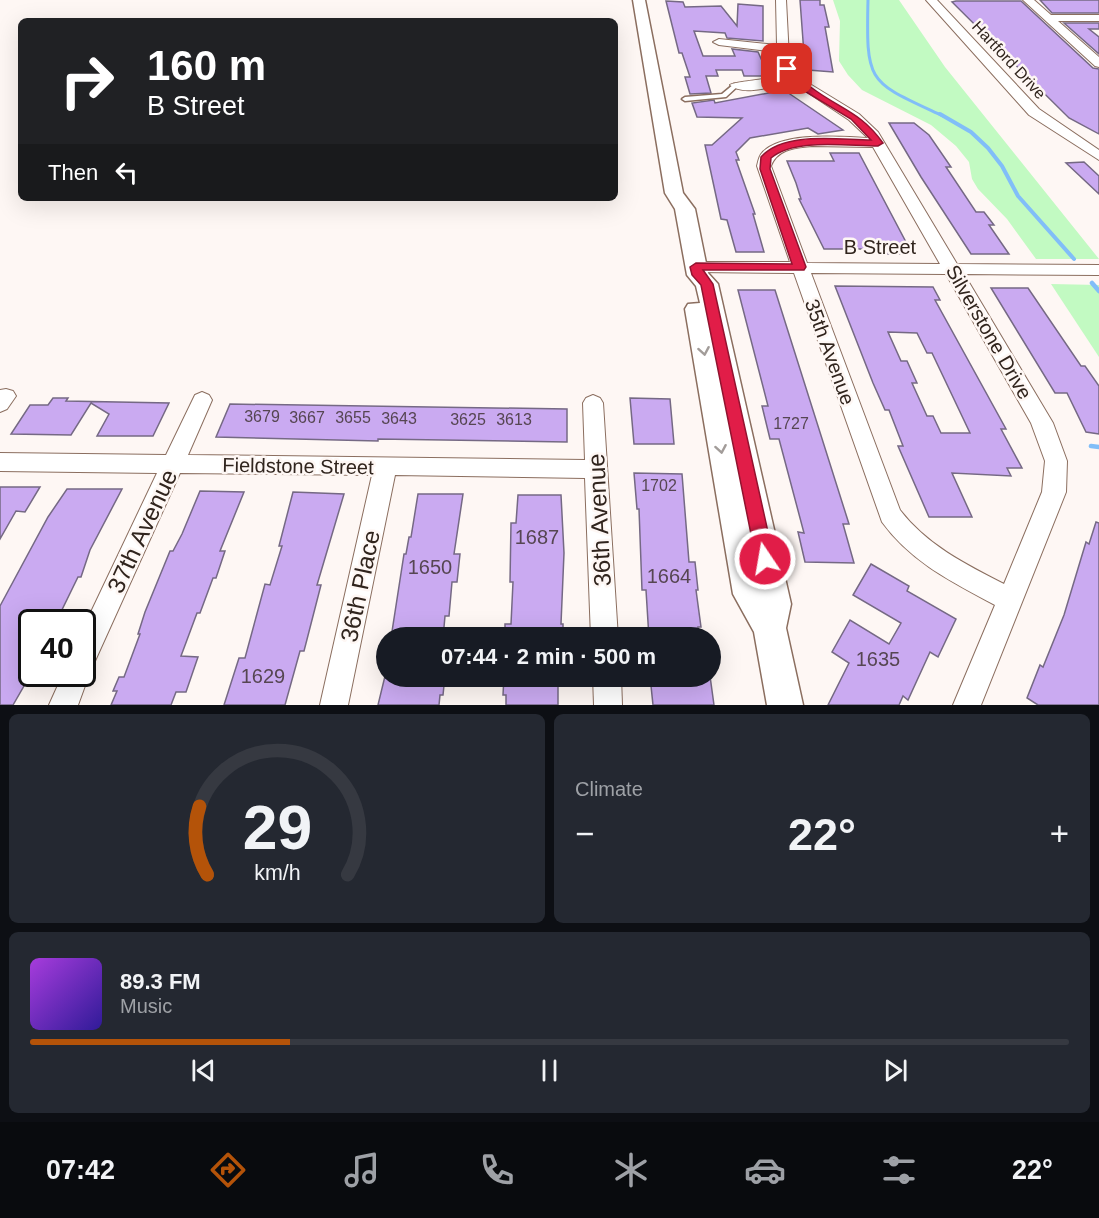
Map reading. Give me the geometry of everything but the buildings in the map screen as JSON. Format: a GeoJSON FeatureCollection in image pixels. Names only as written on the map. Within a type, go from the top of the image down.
{"type":"FeatureCollection","features":[{"type":"Feature","properties":{"kind":"street"},"geometry":{"type":"LineString","coordinates":[[639,0],[674,193],[685,209],[697,271],[692,285],[749,594],[770,628],[785,705]]}},
{"type":"Feature","properties":{"kind":"street"},"geometry":{"type":"LineString","coordinates":[[647,0],[690,202],[685,209]]}},
{"type":"Feature","properties":{"kind":"street"},"geometry":{"type":"LineString","coordinates":[[736,85],[752,86],[794,78],[784,62],[781,0],[770,0]]}},
{"type":"Feature","properties":{"kind":"street","name":"Hartford Drive"},"geometry":{"type":"LineString","coordinates":[[931,0],[1027,105],[1099,156]]}},
{"type":"Feature","properties":{"kind":"street"},"geometry":{"type":"LineString","coordinates":[[1028,0],[1099,63]]}},
{"type":"Feature","properties":{"kind":"street"},"geometry":{"type":"LineString","coordinates":[[1047,18],[1099,18]]}},
{"type":"Feature","properties":{"kind":"street"},"geometry":{"type":"LineString","coordinates":[[719,42],[783,49]]}},
{"type":"Feature","properties":{"kind":"street","name":"Silverstone Drive"},"geometry":{"type":"LineString","coordinates":[[794,78],[809,90],[854,117],[878,143],[1042,423],[1056,460],[1054,492],[967,705]]}},
{"type":"Feature","properties":{"kind":"street","name":"35th Avenue"},"geometry":{"type":"LineString","coordinates":[[878,143],[794,143],[776,148],[766,157],[765,169],[890,515],[904,535],[924,552],[1010,600]]}},
{"type":"Feature","properties":{"kind":"street","name":"B Street"},"geometry":{"type":"LineString","coordinates":[[697,271],[800,267],[1099,270]]}},
{"type":"Feature","properties":{"kind":"street","name":"37th Avenue"},"geometry":{"type":"LineString","coordinates":[[96,631],[202,400]]}},
{"type":"Feature","properties":{"kind":"street","name":"36th Avenue"},"geometry":{"type":"LineString","coordinates":[[593,403],[604,627]]}},
{"type":"Feature","properties":{"kind":"street","name":"Fieldstone Street"},"geometry":{"type":"LineString","coordinates":[[0,462],[596,469]]}},
{"type":"Feature","properties":{"kind":"street","name":"36th Place"},"geometry":{"type":"LineString","coordinates":[[334,705],[385,467]]}},
{"type":"Feature","properties":{"kind":"street"},"geometry":{"type":"LineString","coordinates":[[63,705],[71,687]]}},
{"type":"Feature","properties":{"kind":"street"},"geometry":{"type":"LineString","coordinates":[[607,687],[608,705]]}},
{"type":"Feature","properties":{"kind":"lane"},"geometry":{"type":"LineString","coordinates":[[685,99],[724,96],[736,85]]}},
{"type":"Feature","properties":{"kind":"green space"},"geometry":{"type":"Polygon","coordinates":[[[833,0],[899,0],[945,67],[1099,259],[1036,259],[1007,219],[978,189],[972,179],[969,162],[956,146],[931,125],[862,90],[839,61],[840,21],[833,0]]]}},
{"type":"Feature","properties":{"kind":"green space"},"geometry":{"type":"Polygon","coordinates":[[[1051,284],[1099,285],[1099,357],[1051,284]]]}},
{"type":"Feature","properties":{"kind":"waterway"},"geometry":{"type":"LineString","coordinates":[[868,0],[868,49],[871,65],[877,77],[899,95],[943,116]]}},
{"type":"Feature","properties":{"kind":"waterway"},"geometry":{"type":"LineString","coordinates":[[940,114],[971,132],[988,148],[1002,166],[1018,196],[1074,259]]}},
{"type":"Feature","properties":{"kind":"waterway"},"geometry":{"type":"LineString","coordinates":[[1092,283],[1099,291]]}},
{"type":"Feature","properties":{"kind":"waterway"},"geometry":{"type":"LineString","coordinates":[[1091,446],[1099,447]]}},
{"type":"Feature","properties":{"kind":"route"},"geometry":{"type":"LineString","coordinates":[[765,559],[707,284],[698,275],[696,267],[800,267],[765,169],[766,157],[776,148],[794,143],[878,143],[854,117],[809,90],[787,69]]}}]}
